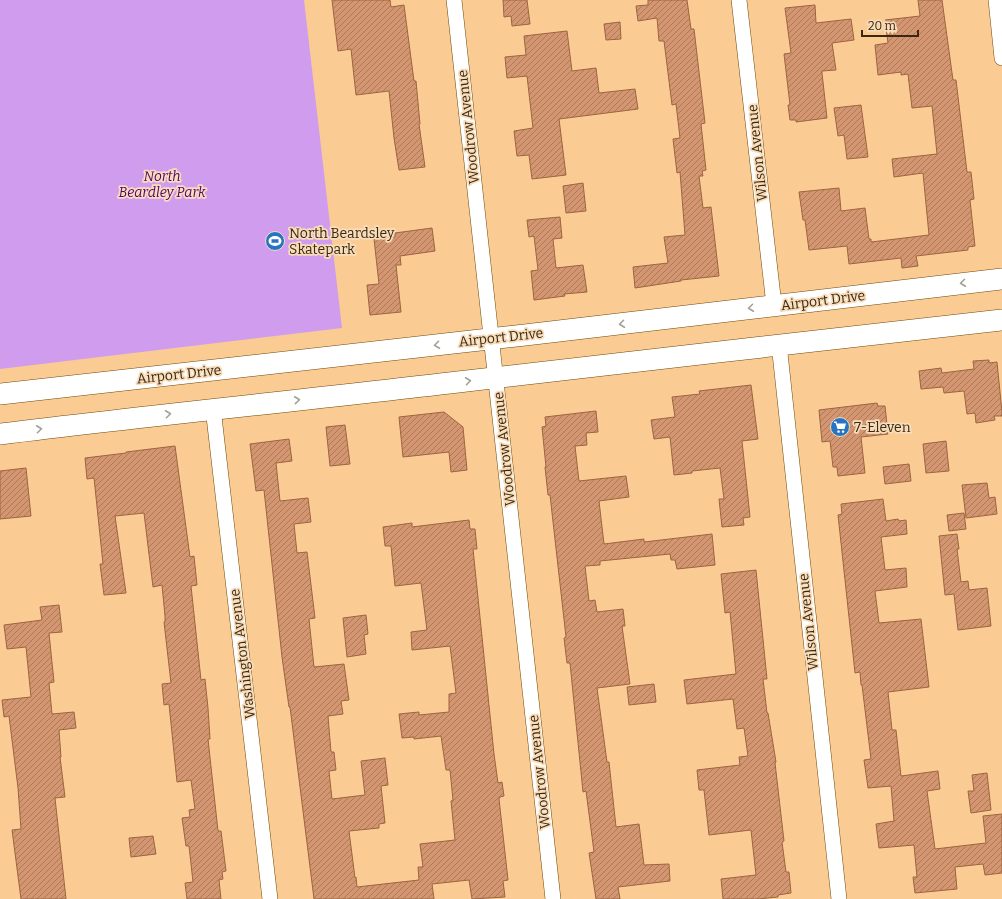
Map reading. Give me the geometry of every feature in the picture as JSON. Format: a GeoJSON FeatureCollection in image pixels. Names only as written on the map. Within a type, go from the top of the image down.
{"type":"FeatureCollection","features":[{"type":"Feature","properties":{"kind":"main road","name":"Airport Drive"},"geometry":{"type":"LineString","coordinates":[[0,394],[1002,279]]}},
{"type":"Feature","properties":{"kind":"main road"},"geometry":{"type":"LineString","coordinates":[[0,434],[214,408],[496,378],[778,344],[1002,320]]}},
{"type":"Feature","properties":{"kind":"street","name":"Woodrow Avenue"},"geometry":{"type":"LineString","coordinates":[[454,0],[553,899]]}},
{"type":"Feature","properties":{"kind":"street","name":"Wilson Avenue"},"geometry":{"type":"LineString","coordinates":[[739,0],[774,305]]}},
{"type":"Feature","properties":{"kind":"street"},"geometry":{"type":"LineString","coordinates":[[996,0],[1002,58]]}},
{"type":"Feature","properties":{"kind":"street","name":"Wilson Avenue"},"geometry":{"type":"LineString","coordinates":[[778,344],[839,899]]}},
{"type":"Feature","properties":{"kind":"street","name":"Washington Avenue"},"geometry":{"type":"LineString","coordinates":[[214,408],[270,899]]}},
{"type":"Feature","properties":{"kind":"green space","name":"North Beardley Park"},"geometry":{"type":"Polygon","coordinates":[[[0,0],[304,0],[342,328],[0,369],[0,0]]]}},
{"type":"Feature","properties":{"kind":"building"},"geometry":{"type":"Polygon","coordinates":[[[332,0],[390,0],[391,7],[404,5],[414,81],[416,81],[419,124],[425,167],[399,170],[389,91],[356,95],[351,49],[338,51],[332,0]]]}},
{"type":"Feature","properties":{"kind":"building"},"geometry":{"type":"Polygon","coordinates":[[[503,0],[527,0],[530,24],[512,26],[511,16],[504,17],[503,0]]]}},
{"type":"Feature","properties":{"kind":"building"},"geometry":{"type":"Polygon","coordinates":[[[648,0],[687,0],[691,29],[694,29],[705,123],[701,124],[706,170],[702,171],[703,176],[699,176],[703,208],[711,207],[719,276],[681,280],[635,288],[633,267],[668,263],[664,237],[685,235],[680,172],[677,173],[673,139],[680,138],[676,104],[672,105],[664,41],[659,41],[657,18],[638,21],[636,6],[648,5],[648,0]]]}},
{"type":"Feature","properties":{"kind":"building"},"geometry":{"type":"Polygon","coordinates":[[[918,0],[942,0],[953,80],[956,80],[967,172],[971,172],[974,199],[970,200],[975,246],[968,247],[968,250],[916,256],[918,266],[902,268],[901,258],[849,264],[847,246],[809,250],[799,192],[839,188],[841,211],[865,208],[869,239],[871,239],[871,242],[929,235],[923,173],[894,177],[892,159],[937,154],[932,106],[912,108],[908,74],[901,75],[901,72],[878,75],[875,45],[888,43],[885,20],[920,16],[918,0]]]}},
{"type":"Feature","properties":{"kind":"building"},"geometry":{"type":"Polygon","coordinates":[[[815,5],[816,23],[851,19],[854,40],[832,43],[836,70],[822,71],[827,118],[796,122],[796,120],[790,120],[788,105],[790,105],[784,54],[791,53],[785,8],[815,5]]]}},
{"type":"Feature","properties":{"kind":"building"},"geometry":{"type":"Polygon","coordinates":[[[620,22],[621,39],[606,40],[604,24],[620,22]]]}},
{"type":"Feature","properties":{"kind":"building"},"geometry":{"type":"Polygon","coordinates":[[[567,31],[572,71],[596,68],[599,93],[635,89],[638,109],[559,119],[566,175],[532,179],[529,155],[517,156],[514,131],[533,128],[527,76],[507,78],[505,57],[526,55],[524,36],[567,31]]]}},
{"type":"Feature","properties":{"kind":"building"},"geometry":{"type":"Polygon","coordinates":[[[861,105],[868,157],[847,159],[844,135],[838,136],[834,108],[861,105]]]}},
{"type":"Feature","properties":{"kind":"building"},"geometry":{"type":"Polygon","coordinates":[[[583,183],[586,211],[566,213],[563,186],[583,183]]]}},
{"type":"Feature","properties":{"kind":"building"},"geometry":{"type":"Polygon","coordinates":[[[560,217],[562,238],[553,239],[556,268],[583,265],[587,292],[564,294],[565,296],[534,300],[531,271],[538,270],[534,236],[529,237],[527,220],[560,217]]]}},
{"type":"Feature","properties":{"kind":"building"},"geometry":{"type":"Polygon","coordinates":[[[432,228],[435,251],[400,256],[401,265],[396,265],[401,312],[370,315],[367,285],[379,284],[374,239],[395,237],[395,233],[432,228]]]}},
{"type":"Feature","properties":{"kind":"building"},"geometry":{"type":"Polygon","coordinates":[[[989,360],[989,363],[997,362],[1002,412],[1002,416],[994,416],[995,420],[976,423],[975,413],[967,414],[964,391],[944,393],[943,387],[921,389],[919,371],[941,368],[942,373],[974,369],[973,361],[989,360]]]}},
{"type":"Feature","properties":{"kind":"building"},"geometry":{"type":"Polygon","coordinates":[[[751,385],[758,439],[742,441],[750,517],[743,518],[744,525],[722,527],[719,499],[724,499],[720,468],[692,471],[692,473],[674,475],[670,437],[654,439],[651,420],[675,417],[672,397],[700,394],[699,391],[751,385]]]}},
{"type":"Feature","properties":{"kind":"building"},"geometry":{"type":"Polygon","coordinates":[[[877,403],[878,406],[885,406],[888,434],[861,437],[865,473],[838,476],[837,467],[833,467],[830,441],[822,442],[819,410],[877,403]]]}},
{"type":"Feature","properties":{"kind":"building"},"geometry":{"type":"Polygon","coordinates":[[[596,411],[598,432],[586,433],[587,445],[575,446],[579,481],[626,476],[629,497],[599,501],[604,544],[644,539],[644,542],[712,534],[715,565],[677,569],[675,560],[671,560],[670,554],[600,561],[600,565],[585,566],[589,601],[595,600],[597,612],[623,609],[625,626],[622,626],[630,684],[597,688],[607,762],[609,762],[616,827],[639,824],[644,865],[669,864],[670,881],[618,887],[620,899],[596,899],[589,853],[594,852],[586,791],[583,792],[570,663],[567,663],[564,638],[566,637],[550,495],[548,495],[542,427],[546,426],[545,417],[596,411]]]}},
{"type":"Feature","properties":{"kind":"building"},"geometry":{"type":"Polygon","coordinates":[[[444,412],[463,427],[467,470],[451,472],[449,452],[403,457],[399,417],[444,412]]]}},
{"type":"Feature","properties":{"kind":"building"},"geometry":{"type":"Polygon","coordinates":[[[345,425],[350,464],[330,466],[326,427],[345,425]]]}},
{"type":"Feature","properties":{"kind":"building"},"geometry":{"type":"Polygon","coordinates":[[[289,439],[292,461],[276,463],[280,501],[308,498],[311,522],[294,524],[297,553],[307,552],[315,618],[309,619],[314,667],[344,664],[349,700],[341,701],[343,714],[328,716],[331,752],[334,752],[336,770],[329,771],[332,799],[365,795],[361,761],[385,758],[388,785],[381,786],[385,823],[379,824],[379,828],[349,831],[357,887],[419,880],[418,867],[423,867],[420,844],[455,840],[451,801],[453,800],[450,770],[446,770],[441,736],[414,739],[414,737],[402,738],[399,714],[419,712],[419,715],[449,712],[449,694],[456,693],[450,646],[412,650],[411,632],[427,630],[421,583],[395,586],[391,546],[385,546],[383,527],[412,523],[412,527],[469,520],[470,529],[475,529],[477,549],[473,549],[494,754],[498,783],[502,782],[504,796],[500,797],[499,799],[508,880],[503,881],[505,897],[472,899],[469,880],[432,884],[434,899],[314,899],[290,707],[282,657],[264,490],[256,491],[250,444],[289,439]]]}},
{"type":"Feature","properties":{"kind":"building"},"geometry":{"type":"Polygon","coordinates":[[[946,441],[949,471],[926,473],[923,444],[946,441]]]}},
{"type":"Feature","properties":{"kind":"building"},"geometry":{"type":"Polygon","coordinates":[[[175,446],[190,557],[194,556],[197,585],[191,586],[201,680],[205,679],[210,739],[208,739],[218,831],[221,831],[226,871],[222,872],[223,879],[219,880],[221,899],[187,899],[185,883],[193,882],[189,846],[186,846],[182,818],[190,817],[189,810],[195,809],[191,780],[177,782],[169,704],[164,705],[162,684],[171,683],[164,622],[165,616],[162,585],[153,587],[144,513],[115,516],[126,593],[104,595],[100,564],[103,564],[94,478],[87,479],[85,458],[175,446]]]}},
{"type":"Feature","properties":{"kind":"building"},"geometry":{"type":"Polygon","coordinates":[[[909,464],[911,481],[885,484],[883,467],[909,464]]]}},
{"type":"Feature","properties":{"kind":"building"},"geometry":{"type":"Polygon","coordinates":[[[26,468],[31,516],[0,519],[0,471],[26,468]]]}},
{"type":"Feature","properties":{"kind":"building"},"geometry":{"type":"Polygon","coordinates":[[[987,483],[989,498],[995,497],[997,514],[966,518],[962,485],[987,483]]]}},
{"type":"Feature","properties":{"kind":"building"},"geometry":{"type":"Polygon","coordinates":[[[883,499],[886,521],[898,519],[899,521],[906,520],[907,534],[881,537],[885,570],[906,568],[907,587],[875,591],[879,623],[921,619],[929,687],[888,692],[892,730],[896,730],[901,776],[938,771],[940,789],[927,791],[935,849],[986,843],[983,816],[1002,814],[1002,873],[985,875],[983,864],[955,867],[957,889],[915,893],[913,877],[917,877],[914,845],[879,848],[876,824],[894,821],[891,786],[868,788],[864,760],[871,759],[860,672],[855,673],[838,515],[842,514],[841,504],[883,499]]]}},
{"type":"Feature","properties":{"kind":"building"},"geometry":{"type":"Polygon","coordinates":[[[964,513],[966,529],[949,531],[947,515],[964,513]]]}},
{"type":"Feature","properties":{"kind":"building"},"geometry":{"type":"Polygon","coordinates":[[[957,534],[959,549],[957,549],[961,582],[968,581],[969,590],[987,588],[991,626],[958,630],[954,594],[945,595],[939,536],[957,534]]]}},
{"type":"Feature","properties":{"kind":"building"},"geometry":{"type":"Polygon","coordinates":[[[756,570],[767,679],[763,679],[767,713],[776,762],[784,841],[782,842],[786,872],[789,872],[791,893],[778,895],[778,897],[758,899],[723,899],[721,879],[756,875],[751,830],[709,835],[704,790],[699,790],[697,770],[740,765],[739,757],[748,756],[744,728],[737,729],[733,699],[687,704],[684,680],[736,674],[730,612],[725,613],[721,574],[756,570]]]}},
{"type":"Feature","properties":{"kind":"building"},"geometry":{"type":"Polygon","coordinates":[[[59,605],[62,632],[49,633],[54,682],[49,683],[52,714],[74,712],[76,728],[59,730],[60,757],[65,797],[55,798],[66,899],[21,899],[12,830],[21,829],[18,788],[9,716],[4,717],[2,700],[31,697],[26,647],[7,649],[4,625],[42,620],[40,607],[59,605]]]}},
{"type":"Feature","properties":{"kind":"building"},"geometry":{"type":"Polygon","coordinates":[[[366,615],[368,634],[364,635],[366,654],[347,657],[343,618],[366,615]]]}},
{"type":"Feature","properties":{"kind":"building"},"geometry":{"type":"Polygon","coordinates":[[[654,684],[656,702],[629,705],[627,687],[654,684]]]}},
{"type":"Feature","properties":{"kind":"building"},"geometry":{"type":"Polygon","coordinates":[[[987,773],[991,810],[971,813],[968,791],[974,791],[972,775],[987,773]]]}},
{"type":"Feature","properties":{"kind":"building"},"geometry":{"type":"Polygon","coordinates":[[[153,836],[156,854],[131,857],[129,838],[153,836]]]}},
{"type":"Feature","properties":{"kind":"place","name":"North Beardsley Skatepark"},"geometry":{"type":"Point","coordinates":[275,241]}},
{"type":"Feature","properties":{"kind":"place","name":"7-Eleven"},"geometry":{"type":"Point","coordinates":[840,427]}}]}
